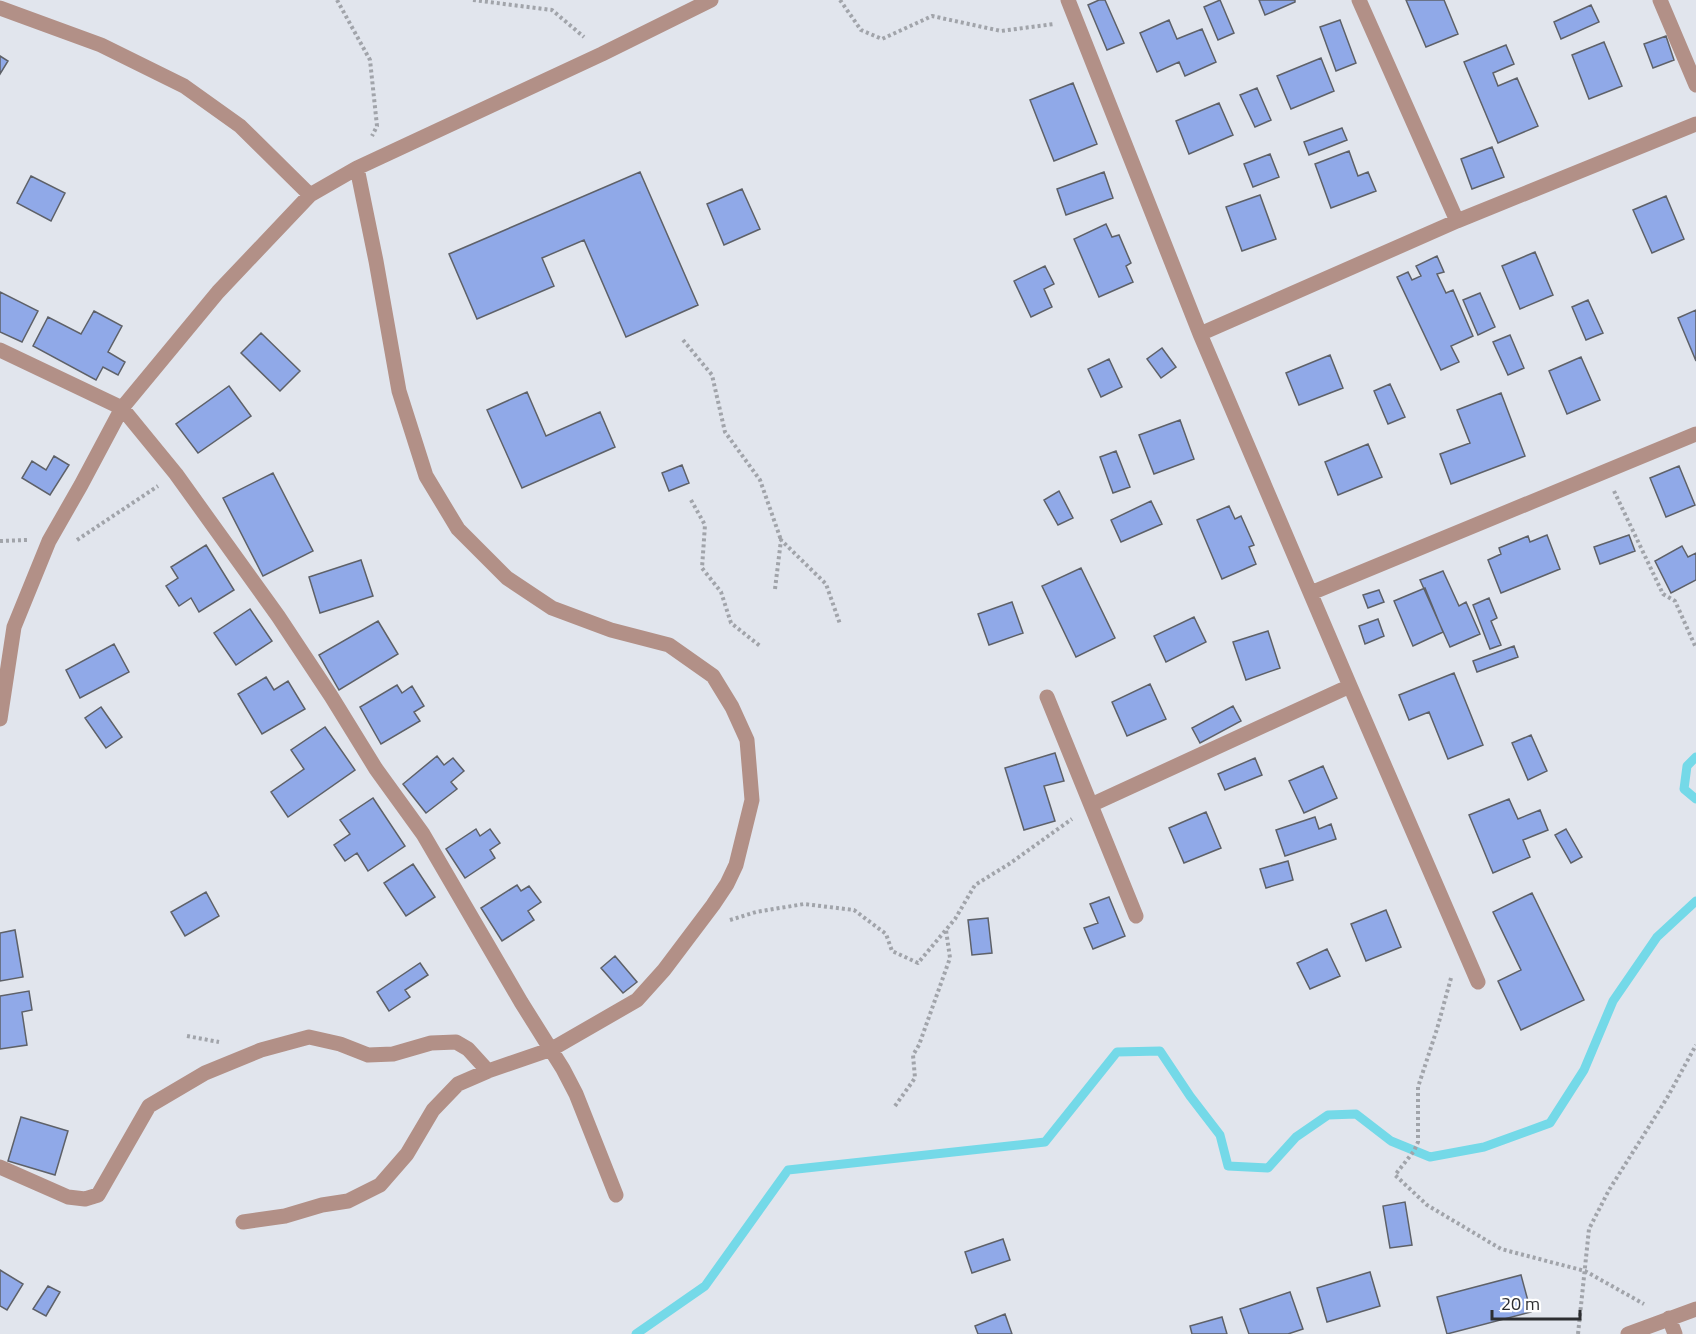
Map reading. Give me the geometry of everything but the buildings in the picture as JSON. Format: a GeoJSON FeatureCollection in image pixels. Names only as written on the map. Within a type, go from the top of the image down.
{"type":"FeatureCollection","features":[{"type":"Feature","properties":{"kind":"street"},"geometry":{"type":"LineString","coordinates":[[1,710],[14,627],[49,541],[122,408],[218,292],[310,195],[357,168],[602,54],[711,0]]}},
{"type":"Feature","properties":{"kind":"street"},"geometry":{"type":"LineString","coordinates":[[1068,0],[1200,334],[1478,982]]}},
{"type":"Feature","properties":{"kind":"street"},"geometry":{"type":"LineString","coordinates":[[1359,0],[1457,221]]}},
{"type":"Feature","properties":{"kind":"street"},"geometry":{"type":"LineString","coordinates":[[1660,0],[1696,85]]}},
{"type":"Feature","properties":{"kind":"street"},"geometry":{"type":"LineString","coordinates":[[11,6],[101,45],[184,86],[240,126],[310,195]]}},
{"type":"Feature","properties":{"kind":"street"},"geometry":{"type":"LineString","coordinates":[[1200,334],[1457,221],[1696,124]]}},
{"type":"Feature","properties":{"kind":"street"},"geometry":{"type":"LineString","coordinates":[[243,1222],[285,1216],[322,1205],[348,1202],[380,1185],[407,1154],[433,1110],[458,1084],[552,1049],[637,1000],[664,970],[727,884],[736,865],[752,800],[747,740],[732,707],[713,676],[669,645],[611,630],[552,608],[507,578],[458,529],[426,476],[399,391],[357,168]]}},
{"type":"Feature","properties":{"kind":"street"},"geometry":{"type":"LineString","coordinates":[[0,350],[122,408],[176,474],[278,616],[331,696],[375,769],[423,834],[520,1002],[552,1049],[576,1094],[616,1195]]}},
{"type":"Feature","properties":{"kind":"street"},"geometry":{"type":"LineString","coordinates":[[1311,593],[1696,434]]}},
{"type":"Feature","properties":{"kind":"street"},"geometry":{"type":"LineString","coordinates":[[1091,805],[1350,686]]}},
{"type":"Feature","properties":{"kind":"street"},"geometry":{"type":"LineString","coordinates":[[1047,697],[1136,916]]}},
{"type":"Feature","properties":{"kind":"street"},"geometry":{"type":"LineString","coordinates":[[0,1167],[68,1197],[85,1199],[98,1195],[149,1106],[205,1073],[261,1050],[309,1037],[340,1044],[368,1055],[393,1054],[431,1043],[456,1042],[468,1049],[488,1071]]}},
{"type":"Feature","properties":{"kind":"street"},"geometry":{"type":"LineString","coordinates":[[1628,1334],[1696,1309]]}},
{"type":"Feature","properties":{"kind":"street"},"geometry":{"type":"LineString","coordinates":[[1669,1318],[1675,1334]]}},
{"type":"Feature","properties":{"kind":"path"},"geometry":{"type":"LineString","coordinates":[[337,0],[370,60],[377,126],[357,168]]}},
{"type":"Feature","properties":{"kind":"path"},"geometry":{"type":"LineString","coordinates":[[473,0],[552,10],[602,54]]}},
{"type":"Feature","properties":{"kind":"path"},"geometry":{"type":"LineString","coordinates":[[840,0],[861,30],[882,39],[932,16],[1001,31],[1075,21]]}},
{"type":"Feature","properties":{"kind":"path"},"geometry":{"type":"LineString","coordinates":[[683,340],[712,375],[725,432],[760,480],[781,540],[775,589]]}},
{"type":"Feature","properties":{"kind":"path"},"geometry":{"type":"LineString","coordinates":[[1605,472],[1663,594],[1675,601],[1696,648]]}},
{"type":"Feature","properties":{"kind":"path"},"geometry":{"type":"LineString","coordinates":[[39,566],[176,474]]}},
{"type":"Feature","properties":{"kind":"path"},"geometry":{"type":"LineString","coordinates":[[691,500],[705,525],[702,568],[721,592],[732,623],[760,646]]}},
{"type":"Feature","properties":{"kind":"path"},"geometry":{"type":"LineString","coordinates":[[781,540],[826,584],[840,624]]}},
{"type":"Feature","properties":{"kind":"path"},"geometry":{"type":"LineString","coordinates":[[694,930],[756,912],[804,904],[854,910],[886,933],[892,951],[918,963],[955,919],[975,885],[1009,864],[1091,805]]}},
{"type":"Feature","properties":{"kind":"path"},"geometry":{"type":"LineString","coordinates":[[895,1106],[915,1078],[913,1056],[950,958],[946,929]]}},
{"type":"Feature","properties":{"kind":"path"},"geometry":{"type":"LineString","coordinates":[[1462,943],[1418,1087],[1418,1142],[1414,1151],[1395,1175],[1427,1205],[1501,1249],[1585,1271],[1669,1318]]}},
{"type":"Feature","properties":{"kind":"path"},"geometry":{"type":"LineString","coordinates":[[1578,1334],[1589,1229],[1609,1190],[1667,1098],[1696,1045]]}},
{"type":"Feature","properties":{"kind":"waterway"},"geometry":{"type":"LineString","coordinates":[[1696,757],[1687,766],[1684,789],[1696,799]]}},
{"type":"Feature","properties":{"kind":"waterway"},"geometry":{"type":"LineString","coordinates":[[636,1334],[705,1286],[788,1170],[1045,1142],[1117,1052],[1160,1051],[1220,1135],[1228,1166],[1268,1168],[1296,1137],[1328,1115],[1356,1114],[1391,1141],[1430,1157],[1484,1147],[1550,1123],[1584,1070],[1613,1001],[1657,937],[1696,901]]}}]}
